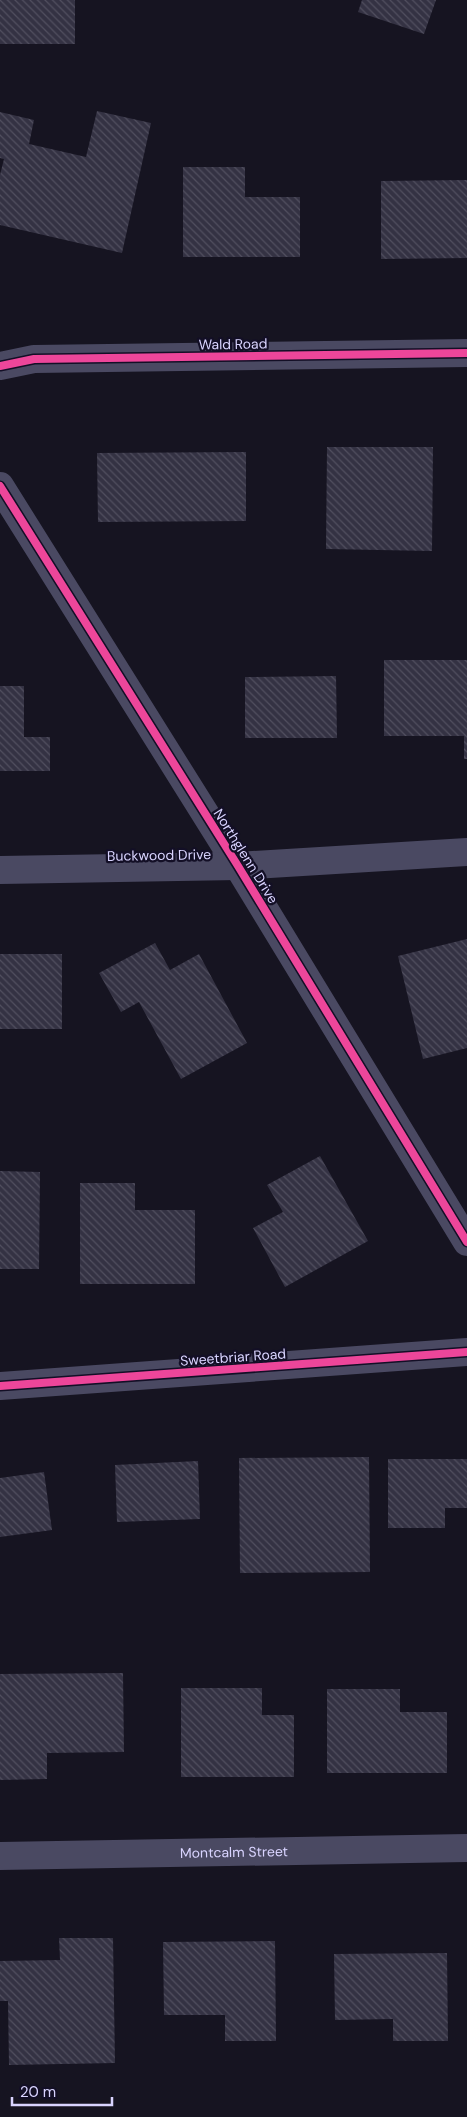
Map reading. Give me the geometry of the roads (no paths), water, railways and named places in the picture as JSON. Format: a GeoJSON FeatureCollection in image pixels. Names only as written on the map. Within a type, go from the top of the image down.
{"type":"FeatureCollection","features":[{"type":"Feature","properties":{"kind":"street","name":"Wald Road"},"geometry":{"type":"LineString","coordinates":[[0,366],[34,359],[467,353]]}},
{"type":"Feature","properties":{"kind":"street","name":"Northglenn Drive"},"geometry":{"type":"LineString","coordinates":[[0,486],[238,866],[467,1242]]}},
{"type":"Feature","properties":{"kind":"street","name":"Buckwood Drive"},"geometry":{"type":"LineString","coordinates":[[0,870],[238,866],[467,852]]}},
{"type":"Feature","properties":{"kind":"street","name":"Sweetbriar Road"},"geometry":{"type":"LineString","coordinates":[[0,1386],[467,1352]]}},
{"type":"Feature","properties":{"kind":"street","name":"Montcalm Street"},"geometry":{"type":"LineString","coordinates":[[0,1856],[467,1848]]}}]}
